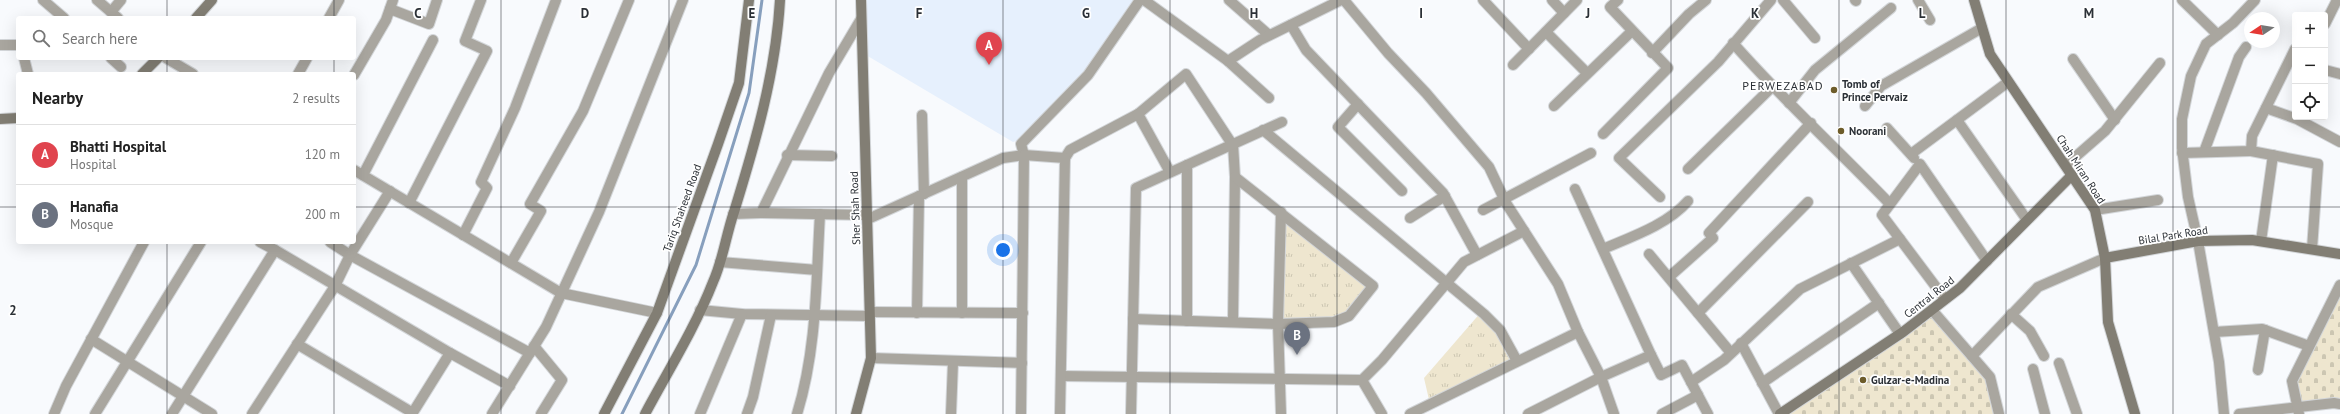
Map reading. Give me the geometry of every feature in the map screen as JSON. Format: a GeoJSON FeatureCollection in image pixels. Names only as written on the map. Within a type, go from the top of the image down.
{"type":"FeatureCollection","features":[{"type":"Feature","properties":{"kind":"main road"},"geometry":{"type":"LineString","coordinates":[[198,16],[212,0]]}},
{"type":"Feature","properties":{"kind":"main road","name":"Tariq Shaheed Road"},"geometry":{"type":"LineString","coordinates":[[604,414],[657,313],[739,83],[749,0]]}},
{"type":"Feature","properties":{"kind":"main road"},"geometry":{"type":"LineString","coordinates":[[645,414],[700,310],[720,262],[733,214],[747,174],[769,81],[778,27],[780,0]]}},
{"type":"Feature","properties":{"kind":"main road","name":"Sher Shah Road"},"geometry":{"type":"LineString","coordinates":[[856,414],[871,358],[861,0]]}},
{"type":"Feature","properties":{"kind":"main road","name":"Chah Miran Road"},"geometry":{"type":"LineString","coordinates":[[1974,0],[1990,54],[2095,210],[2105,258],[2108,322],[2135,414]]}},
{"type":"Feature","properties":{"kind":"main road"},"geometry":{"type":"LineString","coordinates":[[144,72],[156,60]]}},
{"type":"Feature","properties":{"kind":"main road"},"geometry":{"type":"LineString","coordinates":[[0,119],[16,118]]}},
{"type":"Feature","properties":{"kind":"main road","name":"Central Road"},"geometry":{"type":"LineString","coordinates":[[1783,413],[1900,334],[1960,288],[2072,175]]}},
{"type":"Feature","properties":{"kind":"main road","name":"Bilal Park Road"},"geometry":{"type":"LineString","coordinates":[[2105,258],[2198,241],[2261,241],[2340,254]]}},
{"type":"Feature","properties":{"kind":"street"},"geometry":{"type":"LineString","coordinates":[[43,0],[62,16]]}},
{"type":"Feature","properties":{"kind":"street"},"geometry":{"type":"LineString","coordinates":[[97,0],[114,15],[121,0]]}},
{"type":"Feature","properties":{"kind":"street"},"geometry":{"type":"LineString","coordinates":[[330,16],[339,0]]}},
{"type":"Feature","properties":{"kind":"street"},"geometry":{"type":"LineString","coordinates":[[355,72],[386,20],[391,5],[429,24],[437,0]]}},
{"type":"Feature","properties":{"kind":"street"},"geometry":{"type":"LineString","coordinates":[[409,203],[487,51],[465,41],[481,0]]}},
{"type":"Feature","properties":{"kind":"street"},"geometry":{"type":"LineString","coordinates":[[463,235],[487,188],[481,182],[516,108],[556,0]]}},
{"type":"Feature","properties":{"kind":"street"},"geometry":{"type":"LineString","coordinates":[[511,263],[541,211],[530,204],[583,111],[629,0]]}},
{"type":"Feature","properties":{"kind":"street"},"geometry":{"type":"LineString","coordinates":[[492,414],[532,350],[599,212],[683,0]]}},
{"type":"Feature","properties":{"kind":"street"},"geometry":{"type":"LineString","coordinates":[[1021,414],[1024,155],[1021,144],[1088,75],[1140,0]]}},
{"type":"Feature","properties":{"kind":"street"},"geometry":{"type":"LineString","coordinates":[[1144,0],[1228,61],[1269,98]]}},
{"type":"Feature","properties":{"kind":"street"},"geometry":{"type":"LineString","coordinates":[[1230,0],[1269,35]]}},
{"type":"Feature","properties":{"kind":"street"},"geometry":{"type":"LineString","coordinates":[[1228,61],[1269,35],[1340,0]]}},
{"type":"Feature","properties":{"kind":"street"},"geometry":{"type":"LineString","coordinates":[[1344,0],[1388,53],[1426,93],[1489,167],[1504,199],[1558,284],[1578,332],[1601,377],[1614,414]]}},
{"type":"Feature","properties":{"kind":"street"},"geometry":{"type":"LineString","coordinates":[[1483,0],[1529,49]]}},
{"type":"Feature","properties":{"kind":"street"},"geometry":{"type":"LineString","coordinates":[[1552,0],[1564,13]]}},
{"type":"Feature","properties":{"kind":"street"},"geometry":{"type":"LineString","coordinates":[[1513,65],[1577,0]]}},
{"type":"Feature","properties":{"kind":"street"},"geometry":{"type":"LineString","coordinates":[[1652,52],[1689,14],[1706,0]]}},
{"type":"Feature","properties":{"kind":"street"},"geometry":{"type":"LineString","coordinates":[[1660,197],[1619,158],[1718,62],[1771,0]]}},
{"type":"Feature","properties":{"kind":"street"},"geometry":{"type":"LineString","coordinates":[[1783,0],[1815,38]]}},
{"type":"Feature","properties":{"kind":"street"},"geometry":{"type":"LineString","coordinates":[[1918,0],[1930,20]]}},
{"type":"Feature","properties":{"kind":"street"},"geometry":{"type":"LineString","coordinates":[[2182,0],[2218,35]]}},
{"type":"Feature","properties":{"kind":"street"},"geometry":{"type":"LineString","coordinates":[[2224,414],[2214,332],[2198,241],[2188,197],[2182,153],[2182,119],[2191,76],[2206,44],[2256,0]]}},
{"type":"Feature","properties":{"kind":"street"},"geometry":{"type":"LineString","coordinates":[[2328,18],[2337,0]]}},
{"type":"Feature","properties":{"kind":"street"},"geometry":{"type":"LineString","coordinates":[[1602,134],[1668,68],[1610,7],[1615,1]]}},
{"type":"Feature","properties":{"kind":"street"},"geometry":{"type":"LineString","coordinates":[[1789,103],[1815,70],[1891,8]]}},
{"type":"Feature","properties":{"kind":"street"},"geometry":{"type":"LineString","coordinates":[[761,213],[829,73],[861,19]]}},
{"type":"Feature","properties":{"kind":"street"},"geometry":{"type":"LineString","coordinates":[[1291,25],[1306,50],[1445,196],[1477,255]]}},
{"type":"Feature","properties":{"kind":"street"},"geometry":{"type":"LineString","coordinates":[[1864,106],[1881,86],[1982,28]]}},
{"type":"Feature","properties":{"kind":"street"},"geometry":{"type":"LineString","coordinates":[[1554,106],[1632,31]]}},
{"type":"Feature","properties":{"kind":"street"},"geometry":{"type":"LineString","coordinates":[[1546,32],[1587,73]]}},
{"type":"Feature","properties":{"kind":"street"},"geometry":{"type":"LineString","coordinates":[[433,40],[358,173],[561,293],[657,313]]}},
{"type":"Feature","properties":{"kind":"street"},"geometry":{"type":"LineString","coordinates":[[1733,43],[1772,87],[1811,123],[1889,203]]}},
{"type":"Feature","properties":{"kind":"street"},"geometry":{"type":"LineString","coordinates":[[0,45],[16,45]]}},
{"type":"Feature","properties":{"kind":"street"},"geometry":{"type":"LineString","coordinates":[[2204,152],[2239,57],[2245,48]]}},
{"type":"Feature","properties":{"kind":"street"},"geometry":{"type":"LineString","coordinates":[[2073,59],[2115,120]]}},
{"type":"Feature","properties":{"kind":"street"},"geometry":{"type":"LineString","coordinates":[[24,60],[28,72]]}},
{"type":"Feature","properties":{"kind":"street"},"geometry":{"type":"LineString","coordinates":[[113,60],[121,67]]}},
{"type":"Feature","properties":{"kind":"street"},"geometry":{"type":"LineString","coordinates":[[169,60],[190,72]]}},
{"type":"Feature","properties":{"kind":"street"},"geometry":{"type":"LineString","coordinates":[[299,72],[306,60]]}},
{"type":"Feature","properties":{"kind":"street"},"geometry":{"type":"LineString","coordinates":[[2251,151],[2252,136],[2292,61]]}},
{"type":"Feature","properties":{"kind":"street"},"geometry":{"type":"LineString","coordinates":[[2066,166],[2105,131],[2160,63]]}},
{"type":"Feature","properties":{"kind":"street"},"geometry":{"type":"LineString","coordinates":[[2328,71],[2340,74]]}},
{"type":"Feature","properties":{"kind":"street"},"geometry":{"type":"LineString","coordinates":[[1060,414],[1065,158],[1070,150],[1138,114],[1186,74],[1231,142],[1235,176],[1233,322]]}},
{"type":"Feature","properties":{"kind":"street"},"geometry":{"type":"LineString","coordinates":[[1911,154],[2008,82]]}},
{"type":"Feature","properties":{"kind":"street"},"geometry":{"type":"LineString","coordinates":[[1688,169],[1772,87]]}},
{"type":"Feature","properties":{"kind":"street"},"geometry":{"type":"LineString","coordinates":[[1358,104],[1338,126],[1402,191]]}},
{"type":"Feature","properties":{"kind":"street"},"geometry":{"type":"LineString","coordinates":[[2266,108],[2297,119],[2340,142]]}},
{"type":"Feature","properties":{"kind":"street"},"geometry":{"type":"LineString","coordinates":[[1138,114],[1170,172]]}},
{"type":"Feature","properties":{"kind":"street"},"geometry":{"type":"LineString","coordinates":[[917,312],[922,115]]}},
{"type":"Feature","properties":{"kind":"street"},"geometry":{"type":"LineString","coordinates":[[1957,120],[2027,220]]}},
{"type":"Feature","properties":{"kind":"street"},"geometry":{"type":"LineString","coordinates":[[1131,414],[1136,188],[1187,165],[1231,142],[1282,122]]}},
{"type":"Feature","properties":{"kind":"street"},"geometry":{"type":"LineString","coordinates":[[1669,277],[1713,238],[1709,233],[1811,123]]}},
{"type":"Feature","properties":{"kind":"street"},"geometry":{"type":"LineString","coordinates":[[1887,128],[1920,164],[1987,261]]}},
{"type":"Feature","properties":{"kind":"street"},"geometry":{"type":"LineString","coordinates":[[1264,130],[1447,282],[1500,330],[1517,362]]}},
{"type":"Feature","properties":{"kind":"street"},"geometry":{"type":"LineString","coordinates":[[2182,153],[2251,151],[2318,164],[2312,249]]}},
{"type":"Feature","properties":{"kind":"street"},"geometry":{"type":"LineString","coordinates":[[1483,210],[1591,153]]}},
{"type":"Feature","properties":{"kind":"street"},"geometry":{"type":"LineString","coordinates":[[788,155],[832,156]]}},
{"type":"Feature","properties":{"kind":"street"},"geometry":{"type":"LineString","coordinates":[[733,214],[820,214],[867,217],[1004,158],[1024,155],[1065,158]]}},
{"type":"Feature","properties":{"kind":"street"},"geometry":{"type":"LineString","coordinates":[[2261,241],[2273,155]]}},
{"type":"Feature","properties":{"kind":"street"},"geometry":{"type":"LineString","coordinates":[[1920,164],[1889,203],[1882,215],[1945,299]]}},
{"type":"Feature","properties":{"kind":"street"},"geometry":{"type":"LineString","coordinates":[[1187,165],[1187,321]]}},
{"type":"Feature","properties":{"kind":"street"},"geometry":{"type":"LineString","coordinates":[[1133,319],[1278,324],[1334,322],[1349,316],[1373,286],[1235,176]]}},
{"type":"Feature","properties":{"kind":"street"},"geometry":{"type":"LineString","coordinates":[[962,177],[962,313]]}},
{"type":"Feature","properties":{"kind":"street"},"geometry":{"type":"LineString","coordinates":[[1575,189],[1661,375],[1682,365],[1708,414]]}},
{"type":"Feature","properties":{"kind":"street"},"geometry":{"type":"LineString","coordinates":[[252,414],[335,286],[350,255],[390,192]]}},
{"type":"Feature","properties":{"kind":"street"},"geometry":{"type":"LineString","coordinates":[[1410,218],[1445,196]]}},
{"type":"Feature","properties":{"kind":"street"},"geometry":{"type":"LineString","coordinates":[[2095,210],[2158,200]]}},
{"type":"Feature","properties":{"kind":"street"},"geometry":{"type":"LineString","coordinates":[[1603,249],[1644,232],[1682,208],[1688,201]]}},
{"type":"Feature","properties":{"kind":"street"},"geometry":{"type":"LineString","coordinates":[[1698,313],[1808,202]]}},
{"type":"Feature","properties":{"kind":"street"},"geometry":{"type":"LineString","coordinates":[[1280,212],[1278,324],[1281,414]]}},
{"type":"Feature","properties":{"kind":"street"},"geometry":{"type":"LineString","coordinates":[[797,414],[803,394],[816,315],[820,214]]}},
{"type":"Feature","properties":{"kind":"street"},"geometry":{"type":"LineString","coordinates":[[1061,376],[1362,380],[1382,360],[1464,262],[1524,231]]}},
{"type":"Feature","properties":{"kind":"street"},"geometry":{"type":"LineString","coordinates":[[1691,382],[1731,353],[1800,289],[1900,239]]}},
{"type":"Feature","properties":{"kind":"street"},"geometry":{"type":"LineString","coordinates":[[54,414],[66,386],[143,244]]}},
{"type":"Feature","properties":{"kind":"street"},"geometry":{"type":"LineString","coordinates":[[95,414],[200,244]]}},
{"type":"Feature","properties":{"kind":"street"},"geometry":{"type":"LineString","coordinates":[[264,244],[450,353],[510,386]]}},
{"type":"Feature","properties":{"kind":"street"},"geometry":{"type":"LineString","coordinates":[[333,244],[350,255],[532,350],[562,380],[541,414]]}},
{"type":"Feature","properties":{"kind":"street"},"geometry":{"type":"LineString","coordinates":[[172,414],[275,250]]}},
{"type":"Feature","properties":{"kind":"street"},"geometry":{"type":"LineString","coordinates":[[1649,254],[1731,353]]}},
{"type":"Feature","properties":{"kind":"street"},"geometry":{"type":"LineString","coordinates":[[1972,356],[2038,287],[2105,258]]}},
{"type":"Feature","properties":{"kind":"street"},"geometry":{"type":"LineString","coordinates":[[720,262],[817,270]]}},
{"type":"Feature","properties":{"kind":"street"},"geometry":{"type":"LineString","coordinates":[[1852,263],[1900,334]]}},
{"type":"Feature","properties":{"kind":"street"},"geometry":{"type":"LineString","coordinates":[[2298,410],[2292,381],[2340,284]]}},
{"type":"Feature","properties":{"kind":"street"},"geometry":{"type":"LineString","coordinates":[[1762,383],[1879,303]]}},
{"type":"Feature","properties":{"kind":"street"},"geometry":{"type":"LineString","coordinates":[[700,310],[742,314],[816,315],[917,312],[1023,313]]}},
{"type":"Feature","properties":{"kind":"street"},"geometry":{"type":"LineString","coordinates":[[1932,310],[1990,377],[1999,414]]}},
{"type":"Feature","properties":{"kind":"street"},"geometry":{"type":"LineString","coordinates":[[700,414],[742,314]]}},
{"type":"Feature","properties":{"kind":"street"},"geometry":{"type":"LineString","coordinates":[[747,414],[753,397],[771,314]]}},
{"type":"Feature","properties":{"kind":"street"},"geometry":{"type":"LineString","coordinates":[[2011,314],[2030,331],[2044,356]]}},
{"type":"Feature","properties":{"kind":"street"},"geometry":{"type":"LineString","coordinates":[[2214,332],[2265,330],[2309,346]]}},
{"type":"Feature","properties":{"kind":"street"},"geometry":{"type":"LineString","coordinates":[[2258,370],[2265,330]]}},
{"type":"Feature","properties":{"kind":"street"},"geometry":{"type":"LineString","coordinates":[[1410,414],[1578,332]]}},
{"type":"Feature","properties":{"kind":"street"},"geometry":{"type":"LineString","coordinates":[[91,340],[212,414]]}},
{"type":"Feature","properties":{"kind":"street"},"geometry":{"type":"LineString","coordinates":[[1741,343],[1762,383],[1783,413]]}},
{"type":"Feature","properties":{"kind":"street"},"geometry":{"type":"LineString","coordinates":[[297,344],[413,413],[450,353]]}},
{"type":"Feature","properties":{"kind":"street"},"geometry":{"type":"LineString","coordinates":[[1528,414],[1601,377],[1651,355]]}},
{"type":"Feature","properties":{"kind":"street"},"geometry":{"type":"LineString","coordinates":[[871,358],[953,362],[1022,363]]}},
{"type":"Feature","properties":{"kind":"street"},"geometry":{"type":"LineString","coordinates":[[951,414],[953,362]]}},
{"type":"Feature","properties":{"kind":"street"},"geometry":{"type":"LineString","coordinates":[[2059,363],[2077,414]]}},
{"type":"Feature","properties":{"kind":"street"},"geometry":{"type":"LineString","coordinates":[[2034,369],[2045,414]]}},
{"type":"Feature","properties":{"kind":"street"},"geometry":{"type":"LineString","coordinates":[[1362,380],[1382,414]]}},
{"type":"Feature","properties":{"kind":"street"},"geometry":{"type":"LineString","coordinates":[[1662,414],[1698,395]]}},
{"type":"Feature","properties":{"kind":"street"},"geometry":{"type":"LineString","coordinates":[[2238,414],[2298,410],[2334,403],[2340,404]]}},
{"type":"Feature","properties":{"kind":"shaded area"},"geometry":{"type":"Polygon","coordinates":[[[863,0],[1140,0],[1088,75],[1024,138],[1013,142],[866,55],[863,0]]]}},
{"type":"Feature","properties":{"kind":"green space"},"geometry":{"type":"Polygon","coordinates":[[[1281,212],[1371,283],[1349,316],[1278,324],[1281,212]]]}},
{"type":"Feature","properties":{"kind":"green space"},"geometry":{"type":"Polygon","coordinates":[[[2340,284],[2340,404],[2298,407],[2292,381],[2340,284]]]}},
{"type":"Feature","properties":{"kind":"green space"},"geometry":{"type":"Polygon","coordinates":[[[1932,310],[1990,377],[1999,414],[1788,414],[1932,310]]]}},
{"type":"Feature","properties":{"kind":"green space"},"geometry":{"type":"Polygon","coordinates":[[[1482,311],[1517,361],[1430,404],[1424,378],[1482,311]]]}},
{"type":"Feature","properties":{"kind":"waterway"},"geometry":{"type":"LineString","coordinates":[[622,414],[696,265],[749,93],[762,0]]}},
{"type":"Feature","properties":{"kind":"place","name":"Bhatti Hospital"},"geometry":{"type":"Point","coordinates":[989,65]}},
{"type":"Feature","properties":{"kind":"place","name":"Tomb of Prince Pervaiz"},"geometry":{"type":"Point","coordinates":[1834,90]}},
{"type":"Feature","properties":{"kind":"place","name":"Noorani"},"geometry":{"type":"Point","coordinates":[1841,131]}},
{"type":"Feature","properties":{"kind":"place","name":"Hanafia"},"geometry":{"type":"Point","coordinates":[1297,355]}},
{"type":"Feature","properties":{"kind":"place","name":"Gulzar-e-Madina"},"geometry":{"type":"Point","coordinates":[1863,380]}},
{"type":"Feature","properties":{"kind":"district","name":"PERWEZABAD"},"geometry":{"type":"Point","coordinates":[1783,86]}}]}
